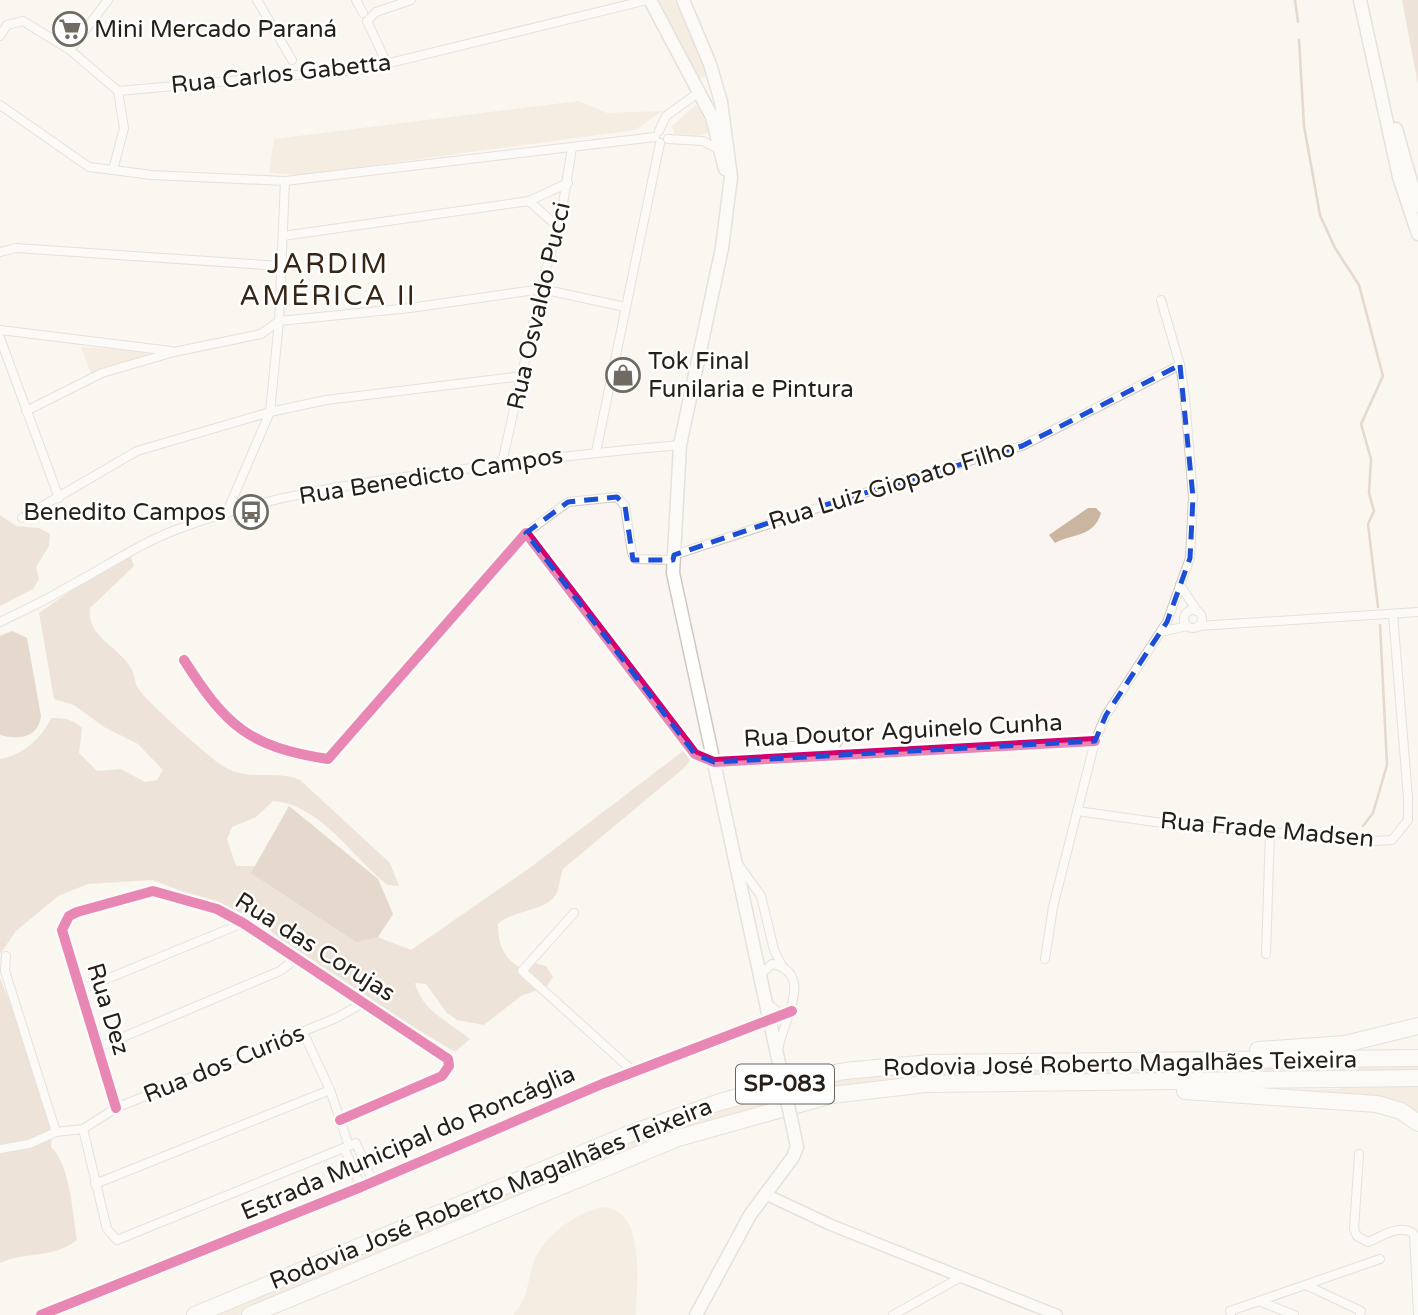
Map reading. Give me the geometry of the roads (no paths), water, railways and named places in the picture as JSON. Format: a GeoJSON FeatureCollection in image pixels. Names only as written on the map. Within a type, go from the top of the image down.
{"type":"FeatureCollection","features":[{"type":"Feature","properties":{"kind":"highway"},"geometry":{"type":"LineString","coordinates":[[1345,1044],[1418,1027]]}},
{"type":"Feature","properties":{"kind":"highway"},"geometry":{"type":"LineString","coordinates":[[1068,1060],[1345,1044],[1418,1035]]}},
{"type":"Feature","properties":{"kind":"highway","name":"Rodovia José Roberto Magalhães Teixeira"},"geometry":{"type":"LineString","coordinates":[[195,1315],[629,1134],[758,1090],[880,1067],[1068,1060],[1418,1058]]}},
{"type":"Feature","properties":{"kind":"highway","name":"Rodovia José Roberto Magalhães Teixeira"},"geometry":{"type":"LineString","coordinates":[[250,1315],[632,1156],[720,1124],[797,1103],[868,1089],[926,1084],[1418,1079]]}},
{"type":"Feature","properties":{"kind":"highway"},"geometry":{"type":"LineString","coordinates":[[1071,1082],[1363,1102],[1401,1111],[1418,1124]]}},
{"type":"Feature","properties":{"kind":"main road"},"geometry":{"type":"LineString","coordinates":[[649,0],[717,133],[730,190]]}},
{"type":"Feature","properties":{"kind":"main road"},"geometry":{"type":"LineString","coordinates":[[683,0],[705,50],[721,102],[732,166],[722,247],[680,445],[673,573],[797,1147],[793,1157],[745,1223],[696,1315]]}},
{"type":"Feature","properties":{"kind":"main road"},"geometry":{"type":"LineString","coordinates":[[1360,0],[1399,177],[1418,234]]}},
{"type":"Feature","properties":{"kind":"main road"},"geometry":{"type":"LineString","coordinates":[[1369,0],[1388,94],[1418,206]]}},
{"type":"Feature","properties":{"kind":"main road"},"geometry":{"type":"LineString","coordinates":[[691,79],[700,80],[706,76],[705,50]]}},
{"type":"Feature","properties":{"kind":"main road"},"geometry":{"type":"LineString","coordinates":[[698,93],[711,90],[721,102]]}},
{"type":"Feature","properties":{"kind":"main road"},"geometry":{"type":"LineString","coordinates":[[717,133],[725,121]]}},
{"type":"Feature","properties":{"kind":"street"},"geometry":{"type":"LineString","coordinates":[[70,50],[108,0]]}},
{"type":"Feature","properties":{"kind":"street"},"geometry":{"type":"LineString","coordinates":[[257,0],[292,60]]}},
{"type":"Feature","properties":{"kind":"street"},"geometry":{"type":"LineString","coordinates":[[356,0],[387,64]]}},
{"type":"Feature","properties":{"kind":"street"},"geometry":{"type":"LineString","coordinates":[[365,17],[411,0]]}},
{"type":"Feature","properties":{"kind":"street","name":"Rua Carlos Gabetta"},"geometry":{"type":"LineString","coordinates":[[118,91],[365,69],[649,0]]}},
{"type":"Feature","properties":{"kind":"street"},"geometry":{"type":"LineString","coordinates":[[0,36],[7,25],[16,20],[38,28],[70,50],[118,91],[124,128],[113,170]]}},
{"type":"Feature","properties":{"kind":"street"},"geometry":{"type":"LineString","coordinates":[[596,452],[666,116],[698,93]]}},
{"type":"Feature","properties":{"kind":"street"},"geometry":{"type":"LineString","coordinates":[[0,106],[89,167],[152,175],[285,181],[661,138],[703,141],[720,150]]}},
{"type":"Feature","properties":{"kind":"street"},"geometry":{"type":"LineString","coordinates":[[703,141],[717,133]]}},
{"type":"Feature","properties":{"kind":"street","name":"Rua Osvaldo Pucci"},"geometry":{"type":"LineString","coordinates":[[502,464],[542,289],[559,228],[572,148]]}},
{"type":"Feature","properties":{"kind":"street"},"geometry":{"type":"LineString","coordinates":[[226,514],[270,412],[279,321],[285,181]]}},
{"type":"Feature","properties":{"kind":"street"},"geometry":{"type":"LineString","coordinates":[[284,236],[530,201],[568,183]]}},
{"type":"Feature","properties":{"kind":"street"},"geometry":{"type":"LineString","coordinates":[[530,201],[559,228]]}},
{"type":"Feature","properties":{"kind":"street"},"geometry":{"type":"LineString","coordinates":[[0,252],[16,248],[280,266]]}},
{"type":"Feature","properties":{"kind":"street"},"geometry":{"type":"LineString","coordinates":[[26,411],[102,373],[174,352],[261,334],[279,321],[410,308],[542,289],[625,307]]}},
{"type":"Feature","properties":{"kind":"street"},"geometry":{"type":"LineString","coordinates":[[1045,959],[1053,907],[1095,741],[1106,715],[1167,622],[1190,558],[1194,528],[1180,365],[1161,300]]}},
{"type":"Feature","properties":{"kind":"street"},"geometry":{"type":"LineString","coordinates":[[0,330],[174,352]]}},
{"type":"Feature","properties":{"kind":"street"},"geometry":{"type":"LineString","coordinates":[[0,338],[58,498]]}},
{"type":"Feature","properties":{"kind":"street","name":"Rua Luiz Giopato Filho"},"geometry":{"type":"LineString","coordinates":[[526,533],[568,502],[617,497],[625,506],[635,559],[673,558],[873,489],[1022,446],[1180,365]]}},
{"type":"Feature","properties":{"kind":"street"},"geometry":{"type":"LineString","coordinates":[[22,518],[137,451],[270,412],[326,400],[523,376]]}},
{"type":"Feature","properties":{"kind":"street","name":"Rua Benedicto Campos"},"geometry":{"type":"LineString","coordinates":[[0,622],[65,589],[138,546],[179,528],[226,514],[314,492],[502,464],[680,445]]}},
{"type":"Feature","properties":{"kind":"street"},"geometry":{"type":"LineString","coordinates":[[184,660],[212,704],[230,723],[253,738],[294,753],[328,759],[526,533],[695,754],[714,762]]}},
{"type":"Feature","properties":{"kind":"street"},"geometry":{"type":"LineString","coordinates":[[1180,585],[1198,613],[1199,626]]}},
{"type":"Feature","properties":{"kind":"street"},"geometry":{"type":"LineString","coordinates":[[1174,600],[1187,626]]}},
{"type":"Feature","properties":{"kind":"street"},"geometry":{"type":"LineString","coordinates":[[1161,632],[1224,622],[1418,612]]}},
{"type":"Feature","properties":{"kind":"street"},"geometry":{"type":"LineString","coordinates":[[1167,622],[1198,613],[1224,622]]}},
{"type":"Feature","properties":{"kind":"street","name":"Rua Frade Madsen"},"geometry":{"type":"LineString","coordinates":[[1077,811],[1270,832],[1318,834],[1374,841],[1392,840],[1403,830],[1408,820],[1393,614]]}},
{"type":"Feature","properties":{"kind":"street"},"geometry":{"type":"LineString","coordinates":[[786,746],[835,746],[843,734]]}},
{"type":"Feature","properties":{"kind":"street","name":"Rua Doutor Aguinelo Cunha"},"geometry":{"type":"LineString","coordinates":[[714,762],[1095,741]]}},
{"type":"Feature","properties":{"kind":"street"},"geometry":{"type":"LineString","coordinates":[[1266,954],[1270,832]]}},
{"type":"Feature","properties":{"kind":"street"},"geometry":{"type":"LineString","coordinates":[[736,861],[761,896],[774,950],[796,995],[782,1032],[777,1058]]}},
{"type":"Feature","properties":{"kind":"street","name":"Rua das Corujas"},"geometry":{"type":"LineString","coordinates":[[65,922],[77,912],[153,891],[217,909],[243,923],[445,1055],[449,1066],[442,1076],[340,1120]]}},
{"type":"Feature","properties":{"kind":"street"},"geometry":{"type":"LineString","coordinates":[[574,913],[522,971],[635,1073]]}},
{"type":"Feature","properties":{"kind":"street","name":"Rua Dez"},"geometry":{"type":"LineString","coordinates":[[65,922],[62,930],[116,1108]]}},
{"type":"Feature","properties":{"kind":"street"},"geometry":{"type":"LineString","coordinates":[[80,990],[243,923]]}},
{"type":"Feature","properties":{"kind":"street"},"geometry":{"type":"LineString","coordinates":[[6,956],[5,971],[55,1132]]}},
{"type":"Feature","properties":{"kind":"street"},"geometry":{"type":"LineString","coordinates":[[97,1048],[280,971],[297,958]]}},
{"type":"Feature","properties":{"kind":"street"},"geometry":{"type":"LineString","coordinates":[[761,974],[772,964],[783,968]]}},
{"type":"Feature","properties":{"kind":"street","name":"Rua dos Curiós"},"geometry":{"type":"LineString","coordinates":[[83,1129],[116,1108],[303,1032],[365,1002]]}},
{"type":"Feature","properties":{"kind":"street"},"geometry":{"type":"LineString","coordinates":[[767,1003],[778,1012],[792,1011]]}},
{"type":"Feature","properties":{"kind":"street","name":"Estrada Municipal do Roncáglia"},"geometry":{"type":"LineString","coordinates":[[41,1315],[792,1011]]}},
{"type":"Feature","properties":{"kind":"street"},"geometry":{"type":"LineString","coordinates":[[303,1032],[330,1090],[361,1187]]}},
{"type":"Feature","properties":{"kind":"street"},"geometry":{"type":"LineString","coordinates":[[95,1184],[330,1090]]}},
{"type":"Feature","properties":{"kind":"street"},"geometry":{"type":"LineString","coordinates":[[0,1149],[29,1144],[55,1132],[83,1129],[107,1229],[117,1240],[349,1146]]}},
{"type":"Feature","properties":{"kind":"street"},"geometry":{"type":"LineString","coordinates":[[349,1146],[373,1182]]}},
{"type":"Feature","properties":{"kind":"street"},"geometry":{"type":"LineString","coordinates":[[1359,1154],[1354,1229],[1357,1236],[1368,1242],[1397,1230],[1404,1229],[1414,1234],[1418,1314]]}},
{"type":"Feature","properties":{"kind":"street"},"geometry":{"type":"LineString","coordinates":[[765,1194],[961,1278],[1057,1315]]}},
{"type":"Feature","properties":{"kind":"street"},"geometry":{"type":"LineString","coordinates":[[1231,1315],[1230,1311],[1380,1259]]}},
{"type":"Feature","properties":{"kind":"street"},"geometry":{"type":"LineString","coordinates":[[893,1315],[961,1278]]}},
{"type":"Feature","properties":{"kind":"street"},"geometry":{"type":"LineString","coordinates":[[1306,1285],[1361,1311],[1360,1315]]}},
{"type":"Feature","properties":{"kind":"street"},"geometry":{"type":"LineString","coordinates":[[1259,1301],[1294,1315]]}},
{"type":"Feature","properties":{"kind":"waterway"},"geometry":{"type":"LineString","coordinates":[[1295,0],[1298,22]]}},
{"type":"Feature","properties":{"kind":"waterway"},"geometry":{"type":"LineString","coordinates":[[1299,40],[1304,126],[1320,215],[1335,248],[1359,285],[1383,376],[1361,424],[1371,459],[1369,493],[1374,511],[1368,524],[1378,607]]}},
{"type":"Feature","properties":{"kind":"waterway"},"geometry":{"type":"LineString","coordinates":[[1363,826],[1373,813],[1387,765],[1380,625]]}},
{"type":"Feature","properties":{"kind":"place","name":"Mini Mercado Paraná"},"geometry":{"type":"Point","coordinates":[70,29]}},
{"type":"Feature","properties":{"kind":"place","name":"Tok Final Funilaria e Pintura"},"geometry":{"type":"Point","coordinates":[623,375]}},
{"type":"Feature","properties":{"kind":"place","name":"Benedito Campos"},"geometry":{"type":"Point","coordinates":[251,512]}},
{"type":"Feature","properties":{"kind":"district","name":"JARDIM AMÉRICA II"},"geometry":{"type":"Point","coordinates":[328,280]}}]}
